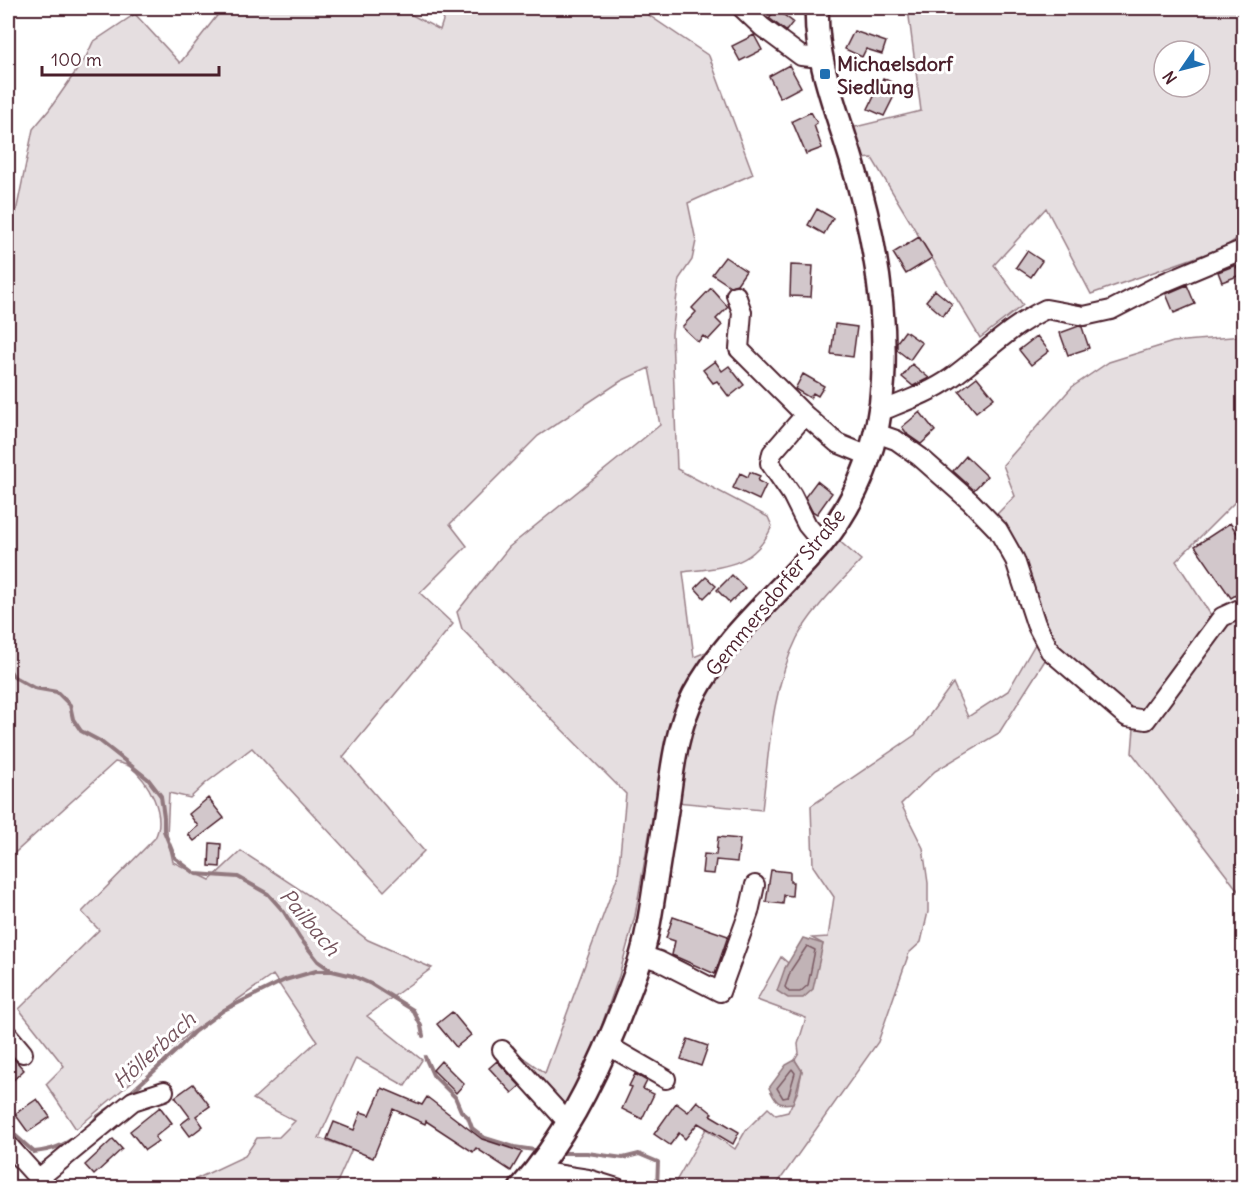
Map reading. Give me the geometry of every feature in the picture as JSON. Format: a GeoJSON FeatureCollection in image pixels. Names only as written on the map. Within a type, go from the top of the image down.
{"type":"FeatureCollection","features":[{"type":"Feature","properties":{"kind":"main road","name":"Gemmersdorfer Straße"},"geometry":{"type":"LineString","coordinates":[[528,1179],[570,1122],[607,1046],[641,955],[650,919],[674,755],[686,712],[705,676],[741,628],[822,543],[857,488],[878,423],[883,355],[875,260],[851,159],[834,110],[821,58],[817,8]]}},
{"type":"Feature","properties":{"kind":"street"},"geometry":{"type":"LineString","coordinates":[[742,8],[762,27],[801,56],[821,58]]}},
{"type":"Feature","properties":{"kind":"street"},"geometry":{"type":"LineString","coordinates":[[1244,249],[1163,283],[1111,310],[1084,316],[1046,309],[1014,327],[951,378],[878,423],[971,502],[998,530],[1015,560],[1036,624],[1050,651],[1127,717],[1146,720],[1222,617],[1244,607]]}},
{"type":"Feature","properties":{"kind":"street"},"geometry":{"type":"LineString","coordinates":[[736,295],[741,312],[739,349],[837,442],[869,456]]}},
{"type":"Feature","properties":{"kind":"street"},"geometry":{"type":"LineString","coordinates":[[806,415],[769,458],[807,525],[822,543]]}},
{"type":"Feature","properties":{"kind":"street"},"geometry":{"type":"LineString","coordinates":[[641,955],[659,961],[720,992],[749,912],[755,885]]}},
{"type":"Feature","properties":{"kind":"street"},"geometry":{"type":"LineString","coordinates":[[8,1035],[23,1053]]}},
{"type":"Feature","properties":{"kind":"street"},"geometry":{"type":"LineString","coordinates":[[607,1046],[666,1079]]}},
{"type":"Feature","properties":{"kind":"street"},"geometry":{"type":"LineString","coordinates":[[502,1050],[570,1122]]}},
{"type":"Feature","properties":{"kind":"street"},"geometry":{"type":"LineString","coordinates":[[8,1145],[42,1183],[133,1101],[164,1091]]}},
{"type":"Feature","properties":{"kind":"street"},"geometry":{"type":"LineString","coordinates":[[528,1179],[588,1179],[618,1188]]}},
{"type":"Feature","properties":{"kind":"shaded area"},"geometry":{"type":"Polygon","coordinates":[[[223,8],[399,8],[440,30],[447,8],[638,8],[709,56],[753,174],[688,203],[696,241],[692,260],[679,279],[672,334],[677,469],[768,517],[772,526],[765,540],[746,558],[710,569],[683,572],[694,657],[706,652],[797,554],[829,511],[842,489],[862,441],[882,447],[879,463],[836,538],[861,560],[810,617],[788,658],[772,722],[762,810],[654,800],[635,916],[619,976],[598,1036],[563,1112],[507,1051],[513,1046],[521,1056],[545,1073],[618,875],[626,794],[462,629],[457,612],[509,547],[660,425],[649,368],[621,381],[538,436],[450,524],[467,546],[420,593],[453,624],[343,757],[424,851],[384,891],[252,748],[190,798],[169,793],[167,835],[173,862],[210,880],[241,851],[310,896],[368,940],[432,968],[367,1016],[422,1060],[405,1086],[356,1058],[319,1138],[352,1149],[335,1187],[179,1187],[245,1156],[257,1138],[279,1137],[295,1121],[253,1099],[317,1041],[273,975],[187,1035],[76,1129],[46,1084],[64,1066],[19,1009],[99,930],[82,912],[155,838],[159,819],[154,799],[143,780],[129,766],[115,762],[8,859],[8,251],[33,129],[86,57],[93,42],[135,14],[180,63],[223,8]]]}},
{"type":"Feature","properties":{"kind":"shaded area"},"geometry":{"type":"Polygon","coordinates":[[[834,8],[1243,8],[1243,234],[1225,247],[1091,294],[1046,208],[994,265],[1023,305],[980,338],[872,158],[861,159],[851,128],[921,111],[908,9],[834,11],[834,8]]]}},
{"type":"Feature","properties":{"kind":"shaded area"},"geometry":{"type":"Polygon","coordinates":[[[1243,336],[1243,494],[1176,561],[1218,626],[1243,619],[1243,897],[1132,753],[1134,728],[1049,654],[999,733],[935,771],[901,804],[923,848],[928,883],[928,912],[921,942],[909,953],[878,1042],[775,1187],[672,1188],[706,1129],[735,1149],[746,1130],[768,1108],[776,1115],[788,1112],[798,1091],[802,1071],[795,1060],[799,1053],[798,1044],[806,1018],[757,1000],[781,957],[788,963],[785,968],[818,964],[823,944],[812,938],[828,937],[834,897],[813,866],[811,806],[915,735],[953,683],[968,717],[1008,691],[1038,639],[1008,562],[985,526],[1015,496],[1003,465],[1072,387],[1109,362],[1173,342],[1243,336]]]}},
{"type":"Feature","properties":{"kind":"water"},"geometry":{"type":"Polygon","coordinates":[[[803,938],[823,944],[813,989],[803,998],[788,998],[777,991],[785,968],[803,938]]]}},
{"type":"Feature","properties":{"kind":"water"},"geometry":{"type":"Polygon","coordinates":[[[795,1060],[802,1071],[793,1103],[783,1104],[775,1099],[769,1088],[786,1065],[795,1060]]]}},
{"type":"Feature","properties":{"kind":"building"},"geometry":{"type":"Polygon","coordinates":[[[776,9],[793,22],[786,31],[769,18],[776,9]]]}},
{"type":"Feature","properties":{"kind":"building"},"geometry":{"type":"Polygon","coordinates":[[[854,31],[886,42],[882,54],[866,49],[862,57],[845,49],[854,31]]]}},
{"type":"Feature","properties":{"kind":"building"},"geometry":{"type":"Polygon","coordinates":[[[754,35],[762,50],[740,61],[732,46],[754,35]]]}},
{"type":"Feature","properties":{"kind":"building"},"geometry":{"type":"Polygon","coordinates":[[[789,65],[801,87],[780,98],[769,76],[789,65]]]}},
{"type":"Feature","properties":{"kind":"building"},"geometry":{"type":"Polygon","coordinates":[[[883,78],[899,86],[884,116],[868,109],[883,78]]]}},
{"type":"Feature","properties":{"kind":"building"},"geometry":{"type":"Polygon","coordinates":[[[811,112],[817,123],[814,125],[822,148],[806,154],[792,121],[811,112]]]}},
{"type":"Feature","properties":{"kind":"building"},"geometry":{"type":"Polygon","coordinates":[[[817,209],[833,218],[824,234],[808,225],[817,209]]]}},
{"type":"Feature","properties":{"kind":"building"},"geometry":{"type":"Polygon","coordinates":[[[919,237],[932,258],[906,274],[893,253],[919,237]]]}},
{"type":"Feature","properties":{"kind":"building"},"geometry":{"type":"Polygon","coordinates":[[[1027,251],[1042,261],[1031,277],[1016,267],[1027,251]]]}},
{"type":"Feature","properties":{"kind":"building"},"geometry":{"type":"Polygon","coordinates":[[[725,257],[746,271],[737,284],[730,286],[712,274],[725,257]]]}},
{"type":"Feature","properties":{"kind":"building"},"geometry":{"type":"Polygon","coordinates":[[[791,265],[813,266],[811,297],[790,296],[791,265]]]}},
{"type":"Feature","properties":{"kind":"building"},"geometry":{"type":"Polygon","coordinates":[[[1236,265],[1240,275],[1222,282],[1218,272],[1236,265]]]}},
{"type":"Feature","properties":{"kind":"building"},"geometry":{"type":"Polygon","coordinates":[[[1187,285],[1195,304],[1174,313],[1166,294],[1187,285]]]}},
{"type":"Feature","properties":{"kind":"building"},"geometry":{"type":"Polygon","coordinates":[[[711,288],[728,307],[716,319],[722,325],[708,340],[703,336],[698,342],[682,327],[696,312],[692,308],[711,288]]]}},
{"type":"Feature","properties":{"kind":"building"},"geometry":{"type":"Polygon","coordinates":[[[935,290],[952,304],[943,316],[926,301],[935,290]]]}},
{"type":"Feature","properties":{"kind":"building"},"geometry":{"type":"Polygon","coordinates":[[[835,324],[857,327],[853,357],[831,354],[835,324]]]}},
{"type":"Feature","properties":{"kind":"building"},"geometry":{"type":"Polygon","coordinates":[[[1082,327],[1089,348],[1068,355],[1060,333],[1082,327]]]}},
{"type":"Feature","properties":{"kind":"building"},"geometry":{"type":"Polygon","coordinates":[[[905,331],[922,343],[910,360],[897,350],[897,342],[905,331]]]}},
{"type":"Feature","properties":{"kind":"building"},"geometry":{"type":"Polygon","coordinates":[[[1037,336],[1049,351],[1031,365],[1019,350],[1037,336]]]}},
{"type":"Feature","properties":{"kind":"building"},"geometry":{"type":"Polygon","coordinates":[[[715,361],[722,371],[729,366],[744,385],[729,397],[717,381],[713,383],[703,370],[715,361]]]}},
{"type":"Feature","properties":{"kind":"building"},"geometry":{"type":"Polygon","coordinates":[[[912,364],[929,378],[913,386],[902,377],[912,364]]]}},
{"type":"Feature","properties":{"kind":"building"},"geometry":{"type":"Polygon","coordinates":[[[803,374],[824,386],[818,396],[813,393],[810,398],[795,389],[803,374]]]}},
{"type":"Feature","properties":{"kind":"building"},"geometry":{"type":"Polygon","coordinates":[[[977,377],[994,398],[976,412],[959,391],[977,377]]]}},
{"type":"Feature","properties":{"kind":"building"},"geometry":{"type":"Polygon","coordinates":[[[920,412],[935,431],[921,444],[908,435],[902,427],[920,412]]]}},
{"type":"Feature","properties":{"kind":"building"},"geometry":{"type":"Polygon","coordinates":[[[966,456],[987,476],[974,490],[953,471],[966,456]]]}},
{"type":"Feature","properties":{"kind":"building"},"geometry":{"type":"Polygon","coordinates":[[[750,472],[760,476],[758,481],[766,485],[759,500],[733,488],[740,473],[748,477],[750,472]]]}},
{"type":"Feature","properties":{"kind":"building"},"geometry":{"type":"Polygon","coordinates":[[[817,481],[832,493],[817,514],[812,511],[805,497],[817,481]]]}},
{"type":"Feature","properties":{"kind":"building"},"geometry":{"type":"Polygon","coordinates":[[[1230,523],[1244,543],[1244,590],[1231,598],[1195,546],[1230,523]]]}},
{"type":"Feature","properties":{"kind":"building"},"geometry":{"type":"Polygon","coordinates":[[[732,575],[745,588],[730,603],[717,590],[732,575]]]}},
{"type":"Feature","properties":{"kind":"building"},"geometry":{"type":"Polygon","coordinates":[[[706,577],[716,586],[704,598],[695,588],[706,577]]]}},
{"type":"Feature","properties":{"kind":"building"},"geometry":{"type":"Polygon","coordinates":[[[208,798],[224,818],[194,841],[188,834],[198,826],[189,814],[208,798]]]}},
{"type":"Feature","properties":{"kind":"building"},"geometry":{"type":"Polygon","coordinates":[[[718,837],[740,839],[737,862],[716,860],[714,874],[702,873],[704,854],[716,855],[718,837]]]}},
{"type":"Feature","properties":{"kind":"building"},"geometry":{"type":"Polygon","coordinates":[[[210,843],[221,844],[220,867],[209,866],[210,843]]]}},
{"type":"Feature","properties":{"kind":"building"},"geometry":{"type":"Polygon","coordinates":[[[771,870],[790,872],[790,882],[793,882],[792,896],[784,895],[783,904],[766,902],[771,870]]]}},
{"type":"Feature","properties":{"kind":"building"},"geometry":{"type":"Polygon","coordinates":[[[673,917],[728,936],[715,974],[672,955],[675,941],[666,938],[673,917]]]}},
{"type":"Feature","properties":{"kind":"building"},"geometry":{"type":"Polygon","coordinates":[[[452,1012],[471,1035],[456,1047],[437,1024],[452,1012]]]}},
{"type":"Feature","properties":{"kind":"building"},"geometry":{"type":"Polygon","coordinates":[[[688,1039],[708,1046],[701,1066],[681,1059],[688,1039]]]}},
{"type":"Feature","properties":{"kind":"building"},"geometry":{"type":"Polygon","coordinates":[[[8,1052],[24,1070],[8,1085],[8,1052]]]}},
{"type":"Feature","properties":{"kind":"building"},"geometry":{"type":"Polygon","coordinates":[[[441,1061],[464,1084],[456,1093],[433,1070],[441,1061]]]}},
{"type":"Feature","properties":{"kind":"building"},"geometry":{"type":"Polygon","coordinates":[[[497,1061],[520,1086],[512,1093],[489,1068],[497,1061]]]}},
{"type":"Feature","properties":{"kind":"building"},"geometry":{"type":"Polygon","coordinates":[[[635,1074],[647,1081],[643,1089],[654,1094],[642,1119],[622,1109],[635,1074]]]}},
{"type":"Feature","properties":{"kind":"building"},"geometry":{"type":"Polygon","coordinates":[[[193,1084],[210,1106],[196,1116],[203,1126],[190,1136],[181,1124],[190,1117],[175,1097],[193,1084]]]}},
{"type":"Feature","properties":{"kind":"building"},"geometry":{"type":"Polygon","coordinates":[[[382,1088],[422,1105],[427,1097],[482,1139],[522,1152],[511,1171],[476,1148],[473,1152],[426,1121],[425,1124],[393,1109],[373,1158],[327,1139],[334,1122],[354,1130],[361,1112],[370,1115],[382,1088]]]}},
{"type":"Feature","properties":{"kind":"building"},"geometry":{"type":"Polygon","coordinates":[[[37,1099],[50,1117],[28,1132],[15,1114],[37,1099]]]}},
{"type":"Feature","properties":{"kind":"building"},"geometry":{"type":"Polygon","coordinates":[[[697,1101],[712,1113],[710,1115],[739,1132],[733,1144],[698,1123],[685,1139],[679,1133],[670,1145],[654,1134],[676,1103],[688,1112],[697,1101]]]}},
{"type":"Feature","properties":{"kind":"building"},"geometry":{"type":"Polygon","coordinates":[[[160,1107],[172,1123],[155,1137],[158,1141],[145,1150],[130,1131],[160,1107]]]}},
{"type":"Feature","properties":{"kind":"building"},"geometry":{"type":"Polygon","coordinates":[[[113,1139],[122,1149],[94,1175],[85,1165],[113,1139]]]}},
{"type":"Feature","properties":{"kind":"waterway","name":"Pailbach"},"geometry":{"type":"LineString","coordinates":[[8,668],[14,677],[34,688],[57,692],[70,705],[73,719],[81,731],[100,741],[148,779],[161,796],[164,831],[175,858],[196,874],[238,877],[268,894],[284,912],[318,961],[332,971],[353,976],[371,984],[413,1010],[423,1036]]}},
{"type":"Feature","properties":{"kind":"waterway","name":"Höllerbach"},"geometry":{"type":"LineString","coordinates":[[128,1095],[194,1032],[224,1010],[285,980],[316,971],[332,971]]}},
{"type":"Feature","properties":{"kind":"waterway","name":"Pailbach"},"geometry":{"type":"LineString","coordinates":[[425,1057],[433,1075],[455,1097],[472,1128],[485,1138],[514,1147],[541,1151]]}},
{"type":"Feature","properties":{"kind":"waterway","name":"Höllerbach"},"geometry":{"type":"LineString","coordinates":[[91,1125],[97,1117],[113,1106]]}},
{"type":"Feature","properties":{"kind":"waterway","name":"Höllerbach"},"geometry":{"type":"LineString","coordinates":[[8,1129],[34,1152],[57,1147],[78,1135]]}},
{"type":"Feature","properties":{"kind":"waterway","name":"Pailbach"},"geometry":{"type":"LineString","coordinates":[[562,1153],[587,1153],[623,1158],[639,1154],[658,1162],[657,1188]]}},
{"type":"Feature","properties":{"kind":"place","name":"Michaelsdorf Siedlung"},"geometry":{"type":"Point","coordinates":[825,74]}}]}
